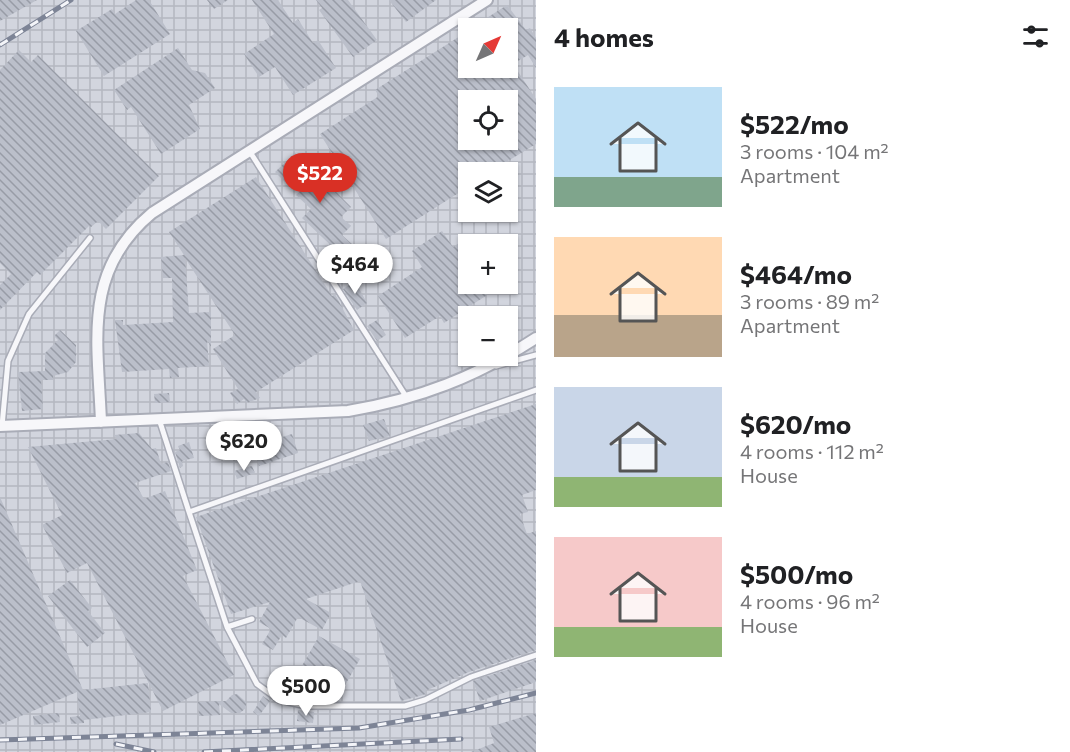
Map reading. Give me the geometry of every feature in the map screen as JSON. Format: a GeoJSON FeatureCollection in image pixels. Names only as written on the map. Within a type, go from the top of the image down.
{"type":"FeatureCollection","features":[{"type":"Feature","properties":{"kind":"street"},"geometry":{"type":"LineString","coordinates":[[101,422],[98,311],[101,289],[116,256],[135,227],[152,213],[487,0]]}},
{"type":"Feature","properties":{"kind":"street"},"geometry":{"type":"LineString","coordinates":[[1,426],[348,411],[407,398],[458,382],[486,369],[536,338]]}},
{"type":"Feature","properties":{"kind":"lane"},"geometry":{"type":"LineString","coordinates":[[250,152],[407,398]]}},
{"type":"Feature","properties":{"kind":"lane"},"geometry":{"type":"LineString","coordinates":[[1,426],[9,361],[29,314],[90,238]]}},
{"type":"Feature","properties":{"kind":"lane"},"geometry":{"type":"LineString","coordinates":[[486,369],[536,355]]}},
{"type":"Feature","properties":{"kind":"lane"},"geometry":{"type":"LineString","coordinates":[[189,512],[536,390]]}},
{"type":"Feature","properties":{"kind":"lane"},"geometry":{"type":"LineString","coordinates":[[159,420],[228,627],[257,684],[279,700],[307,706],[405,706],[424,700],[471,677],[536,655]]}},
{"type":"Feature","properties":{"kind":"lane"},"geometry":{"type":"LineString","coordinates":[[228,627],[252,619]]}},
{"type":"Feature","properties":{"kind":"shaded area"},"geometry":{"type":"Polygon","coordinates":[[[0,0],[536,0],[536,752],[0,752],[0,0]]]}},
{"type":"Feature","properties":{"kind":"building"},"geometry":{"type":"Polygon","coordinates":[[[0,0],[37,0],[0,21],[0,0]]]}},
{"type":"Feature","properties":{"kind":"building"},"geometry":{"type":"Polygon","coordinates":[[[136,0],[149,0],[170,34],[104,76],[76,31],[112,9],[115,14],[136,0]]]}},
{"type":"Feature","properties":{"kind":"building"},"geometry":{"type":"Polygon","coordinates":[[[207,0],[228,0],[214,9],[207,0]]]}},
{"type":"Feature","properties":{"kind":"building"},"geometry":{"type":"Polygon","coordinates":[[[252,0],[278,0],[293,23],[298,19],[313,43],[318,40],[336,68],[293,95],[275,67],[259,77],[244,54],[274,34],[252,0]]]}},
{"type":"Feature","properties":{"kind":"building"},"geometry":{"type":"Polygon","coordinates":[[[316,0],[348,0],[377,40],[353,57],[319,10],[322,8],[316,0]]]}},
{"type":"Feature","properties":{"kind":"building"},"geometry":{"type":"Polygon","coordinates":[[[389,0],[436,0],[406,22],[389,0]]]}},
{"type":"Feature","properties":{"kind":"building"},"geometry":{"type":"Polygon","coordinates":[[[507,5],[517,18],[487,18],[507,5]]]}},
{"type":"Feature","properties":{"kind":"building"},"geometry":{"type":"Polygon","coordinates":[[[518,19],[526,30],[530,28],[536,38],[536,68],[528,55],[518,61],[518,19]]]}},
{"type":"Feature","properties":{"kind":"building"},"geometry":{"type":"Polygon","coordinates":[[[458,37],[458,78],[518,78],[518,72],[536,99],[536,144],[506,162],[458,162],[458,193],[386,239],[320,134],[379,96],[375,90],[458,37]]]}},
{"type":"Feature","properties":{"kind":"building"},"geometry":{"type":"Polygon","coordinates":[[[178,48],[192,70],[205,73],[215,88],[189,105],[200,129],[161,154],[131,107],[127,110],[114,90],[178,48]]]}},
{"type":"Feature","properties":{"kind":"building"},"geometry":{"type":"Polygon","coordinates":[[[19,50],[31,62],[38,55],[159,176],[106,229],[98,221],[90,228],[89,226],[40,275],[37,272],[0,310],[0,285],[11,274],[0,263],[0,70],[19,50]]]}},
{"type":"Feature","properties":{"kind":"building"},"geometry":{"type":"Polygon","coordinates":[[[295,153],[328,185],[334,179],[339,184],[333,189],[351,207],[341,217],[351,226],[342,235],[354,246],[343,257],[302,218],[311,209],[296,195],[306,185],[294,173],[285,182],[275,172],[295,153]]]}},
{"type":"Feature","properties":{"kind":"building"},"geometry":{"type":"Polygon","coordinates":[[[256,177],[332,296],[335,294],[354,330],[256,392],[260,398],[247,403],[244,399],[237,404],[230,393],[238,389],[213,349],[235,335],[185,258],[189,313],[211,312],[211,347],[207,340],[209,366],[178,368],[179,377],[170,378],[169,369],[122,372],[115,320],[123,320],[123,325],[173,322],[172,278],[163,278],[161,257],[184,255],[169,232],[256,177]]]}},
{"type":"Feature","properties":{"kind":"building"},"geometry":{"type":"Polygon","coordinates":[[[442,231],[453,247],[458,244],[458,294],[489,294],[470,306],[458,306],[458,314],[444,323],[440,316],[405,338],[378,296],[422,267],[412,251],[442,231]]]}},
{"type":"Feature","properties":{"kind":"building"},"geometry":{"type":"Polygon","coordinates":[[[355,281],[367,303],[357,310],[343,289],[355,281]]]}},
{"type":"Feature","properties":{"kind":"building"},"geometry":{"type":"Polygon","coordinates":[[[377,320],[386,335],[377,341],[367,326],[377,320]]]}},
{"type":"Feature","properties":{"kind":"building"},"geometry":{"type":"Polygon","coordinates":[[[60,330],[76,345],[76,362],[68,372],[53,376],[53,380],[41,380],[43,409],[22,411],[18,372],[45,371],[45,353],[58,340],[54,336],[60,330]]]}},
{"type":"Feature","properties":{"kind":"building"},"geometry":{"type":"Polygon","coordinates":[[[169,393],[170,402],[155,403],[154,394],[169,393]]]}},
{"type":"Feature","properties":{"kind":"building"},"geometry":{"type":"Polygon","coordinates":[[[536,404],[536,490],[522,495],[528,512],[520,514],[527,534],[536,531],[536,650],[469,672],[425,691],[426,694],[401,701],[360,581],[306,599],[331,613],[322,630],[298,617],[286,638],[282,635],[273,650],[262,644],[271,629],[259,622],[270,602],[231,614],[196,517],[536,404]]]}},
{"type":"Feature","properties":{"kind":"building"},"geometry":{"type":"Polygon","coordinates":[[[384,419],[390,436],[369,441],[363,425],[384,419]]]}},
{"type":"Feature","properties":{"kind":"building"},"geometry":{"type":"Polygon","coordinates":[[[139,433],[152,449],[156,448],[161,464],[168,462],[171,471],[135,483],[144,499],[165,491],[197,570],[183,576],[234,675],[163,711],[87,563],[67,573],[42,525],[62,515],[28,447],[117,439],[114,435],[139,433]]]}},
{"type":"Feature","properties":{"kind":"building"},"geometry":{"type":"Polygon","coordinates":[[[292,434],[298,453],[259,466],[253,446],[292,434]]]}},
{"type":"Feature","properties":{"kind":"building"},"geometry":{"type":"Polygon","coordinates":[[[189,442],[194,458],[182,461],[183,466],[180,468],[175,452],[180,450],[178,446],[189,442]]]}},
{"type":"Feature","properties":{"kind":"building"},"geometry":{"type":"Polygon","coordinates":[[[252,466],[255,473],[237,479],[234,471],[252,466]]]}},
{"type":"Feature","properties":{"kind":"building"},"geometry":{"type":"Polygon","coordinates":[[[0,497],[83,690],[148,683],[151,712],[84,720],[84,723],[71,724],[70,717],[80,716],[77,692],[0,725],[0,497]]]}},
{"type":"Feature","properties":{"kind":"building"},"geometry":{"type":"Polygon","coordinates":[[[70,580],[92,608],[88,611],[105,633],[87,647],[48,596],[70,580]]]}},
{"type":"Feature","properties":{"kind":"building"},"geometry":{"type":"Polygon","coordinates":[[[319,636],[360,659],[336,701],[330,698],[328,701],[319,696],[321,692],[295,678],[319,636]]]}},
{"type":"Feature","properties":{"kind":"building"},"geometry":{"type":"Polygon","coordinates":[[[536,660],[536,682],[480,701],[473,681],[536,660]]]}},
{"type":"Feature","properties":{"kind":"building"},"geometry":{"type":"Polygon","coordinates":[[[237,694],[246,702],[246,708],[240,713],[231,713],[219,704],[220,715],[199,716],[198,702],[226,701],[232,695],[237,694]]]}},
{"type":"Feature","properties":{"kind":"building"},"geometry":{"type":"Polygon","coordinates":[[[263,696],[270,701],[259,716],[253,712],[263,696]]]}},
{"type":"Feature","properties":{"kind":"building"},"geometry":{"type":"Polygon","coordinates":[[[298,710],[314,712],[313,723],[297,721],[298,710]]]}},
{"type":"Feature","properties":{"kind":"building"},"geometry":{"type":"Polygon","coordinates":[[[59,713],[60,722],[34,725],[33,716],[59,713]]]}},
{"type":"Feature","properties":{"kind":"building"},"geometry":{"type":"Polygon","coordinates":[[[536,713],[536,752],[471,752],[494,743],[489,727],[536,713]]]}},
{"type":"Feature","properties":{"kind":"railway"},"geometry":{"type":"LineString","coordinates":[[0,45],[71,0]]}},
{"type":"Feature","properties":{"kind":"railway"},"geometry":{"type":"LineString","coordinates":[[0,740],[359,728],[469,710],[536,693]]}},
{"type":"Feature","properties":{"kind":"railway"},"geometry":{"type":"LineString","coordinates":[[204,752],[461,739]]}},
{"type":"Feature","properties":{"kind":"railway"},"geometry":{"type":"LineString","coordinates":[[116,744],[154,752]]}}]}
